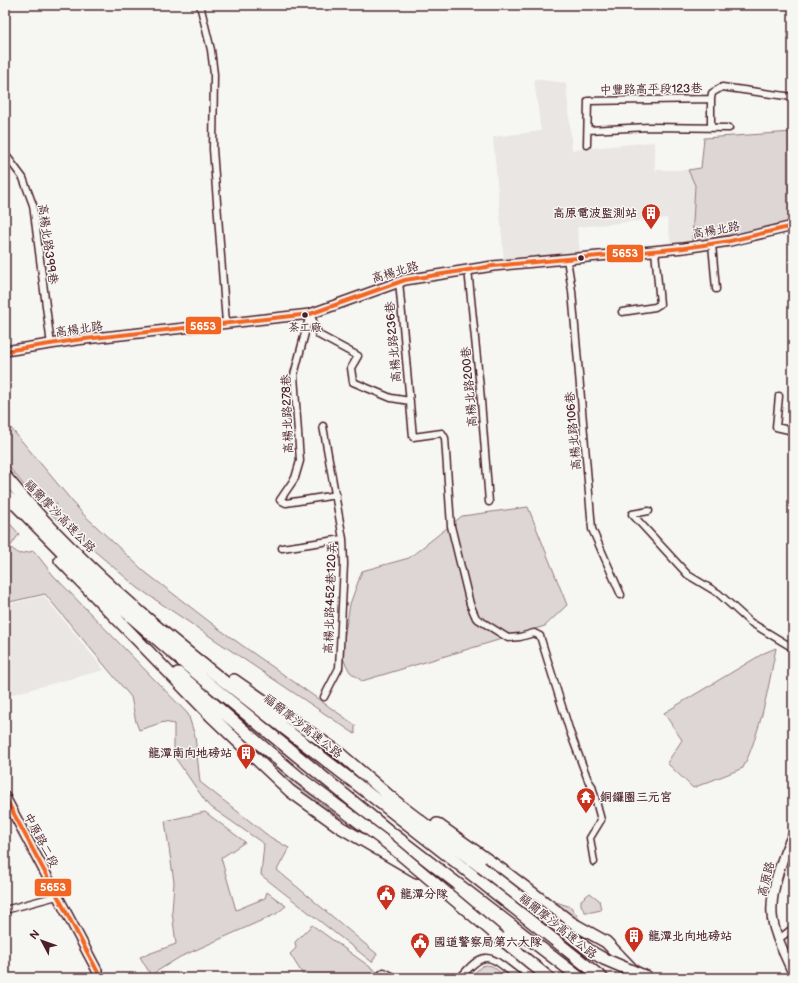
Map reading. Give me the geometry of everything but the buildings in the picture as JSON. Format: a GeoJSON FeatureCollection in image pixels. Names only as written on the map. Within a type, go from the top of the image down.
{"type":"FeatureCollection","features":[{"type":"Feature","properties":{"kind":"highway","name":"福爾摩沙高速公路"},"geometry":{"type":"LineString","coordinates":[[5,476],[42,518],[98,573],[179,643],[253,704],[602,978]]}},
{"type":"Feature","properties":{"kind":"highway","name":"福爾摩沙高速公路"},"geometry":{"type":"LineString","coordinates":[[5,495],[95,585],[190,668],[389,831],[577,975]]}},
{"type":"Feature","properties":{"kind":"highway"},"geometry":{"type":"LineString","coordinates":[[5,495],[49,549],[263,767],[296,795],[340,827],[450,892],[546,958],[577,975]]}},
{"type":"Feature","properties":{"kind":"highway"},"geometry":{"type":"LineString","coordinates":[[136,638],[256,742],[300,778],[387,843],[549,978]]}},
{"type":"Feature","properties":{"kind":"highway"},"geometry":{"type":"LineString","coordinates":[[179,643],[338,752],[374,781],[402,807],[590,951],[604,959],[649,978]]}},
{"type":"Feature","properties":{"kind":"highway"},"geometry":{"type":"LineString","coordinates":[[374,781],[510,875],[563,916],[606,942],[641,978]]}},
{"type":"Feature","properties":{"kind":"street"},"geometry":{"type":"LineString","coordinates":[[200,5],[209,41],[214,74],[213,149],[226,324]]}},
{"type":"Feature","properties":{"kind":"street","name":"中豐路高平段123巷"},"geometry":{"type":"LineString","coordinates":[[587,145],[588,101],[711,96],[722,87],[727,86],[793,97]]}},
{"type":"Feature","properties":{"kind":"street"},"geometry":{"type":"LineString","coordinates":[[711,96],[711,126]]}},
{"type":"Feature","properties":{"kind":"street"},"geometry":{"type":"LineString","coordinates":[[588,130],[711,126],[719,129],[729,128]]}},
{"type":"Feature","properties":{"kind":"street","name":"高楊北路399巷"},"geometry":{"type":"LineString","coordinates":[[5,154],[23,178],[33,205],[51,344]]}},
{"type":"Feature","properties":{"kind":"street","name":"高楊北路"},"geometry":{"type":"LineString","coordinates":[[5,351],[51,344],[310,314],[399,282],[468,269],[712,244],[793,226]]}},
{"type":"Feature","properties":{"kind":"street"},"geometry":{"type":"LineString","coordinates":[[712,244],[716,290]]}},
{"type":"Feature","properties":{"kind":"street"},"geometry":{"type":"LineString","coordinates":[[622,312],[656,307],[660,304],[655,251]]}},
{"type":"Feature","properties":{"kind":"street","name":"高楊北路106巷"},"geometry":{"type":"LineString","coordinates":[[567,259],[572,291],[592,529],[621,595]]}},
{"type":"Feature","properties":{"kind":"street","name":"高楊北路200巷"},"geometry":{"type":"LineString","coordinates":[[468,269],[480,388],[489,502]]}},
{"type":"Feature","properties":{"kind":"street","name":"高楊北路236巷"},"geometry":{"type":"LineString","coordinates":[[399,282],[413,437],[442,433],[445,438],[451,526],[470,604],[476,618],[508,638],[520,637],[534,633],[540,636],[570,732],[588,780],[592,786],[601,820],[590,838],[594,862]]}},
{"type":"Feature","properties":{"kind":"street"},"geometry":{"type":"LineString","coordinates":[[310,314],[319,335],[358,356],[351,368],[353,382],[391,398],[410,401]]}},
{"type":"Feature","properties":{"kind":"street","name":"高楊北路278巷"},"geometry":{"type":"LineString","coordinates":[[310,314],[294,374],[300,460],[295,478],[280,500],[286,503],[336,495]]}},
{"type":"Feature","properties":{"kind":"street"},"geometry":{"type":"LineString","coordinates":[[779,396],[776,427],[793,431]]}},
{"type":"Feature","properties":{"kind":"street","name":"高楊北路452巷120弄"},"geometry":{"type":"LineString","coordinates":[[323,426],[343,539],[339,668],[324,697]]}},
{"type":"Feature","properties":{"kind":"street"},"geometry":{"type":"LineString","coordinates":[[650,511],[632,514],[688,575],[718,594],[750,622],[785,645],[793,648]]}},
{"type":"Feature","properties":{"kind":"street"},"geometry":{"type":"LineString","coordinates":[[282,548],[343,539]]}},
{"type":"Feature","properties":{"kind":"street","name":"中原路二段"},"geometry":{"type":"LineString","coordinates":[[5,797],[101,978]]}},
{"type":"Feature","properties":{"kind":"street","name":"高原路"},"geometry":{"type":"LineString","coordinates":[[793,836],[786,850],[772,893],[771,913],[773,926],[793,973]]}},
{"type":"Feature","properties":{"kind":"street"},"geometry":{"type":"LineString","coordinates":[[5,910],[57,896]]}},
{"type":"Feature","properties":{"kind":"street"},"geometry":{"type":"LineString","coordinates":[[778,939],[793,928]]}},
{"type":"Feature","properties":{"kind":"street"},"geometry":{"type":"LineString","coordinates":[[460,978],[479,958],[485,957],[494,960],[519,978]]}},
{"type":"Feature","properties":{"kind":"street"},"geometry":{"type":"LineString","coordinates":[[377,978],[384,972],[396,978]]}},
{"type":"Feature","properties":{"kind":"shaded area"},"geometry":{"type":"Polygon","coordinates":[[[534,79],[566,83],[572,150],[654,142],[655,170],[688,170],[695,185],[692,242],[671,244],[667,218],[577,227],[580,253],[504,259],[493,137],[541,131],[534,79]]]}},
{"type":"Feature","properties":{"kind":"shaded area"},"geometry":{"type":"Polygon","coordinates":[[[793,132],[793,223],[692,242],[695,185],[688,170],[701,168],[704,138],[793,132]]]}},
{"type":"Feature","properties":{"kind":"shaded area"},"geometry":{"type":"Polygon","coordinates":[[[5,421],[82,513],[145,572],[219,629],[355,725],[355,734],[138,588],[51,514],[57,504],[53,502],[41,506],[5,462],[5,421]]]}},
{"type":"Feature","properties":{"kind":"shaded area"},"geometry":{"type":"Polygon","coordinates":[[[528,507],[567,605],[545,626],[362,681],[350,672],[341,655],[350,604],[362,571],[409,558],[462,516],[528,507]]]}},
{"type":"Feature","properties":{"kind":"shaded area"},"geometry":{"type":"Polygon","coordinates":[[[5,518],[19,534],[10,547],[19,554],[34,551],[53,575],[188,714],[195,736],[200,782],[270,837],[289,848],[277,870],[377,954],[372,962],[261,875],[264,844],[208,805],[174,756],[174,724],[164,722],[139,730],[131,697],[45,594],[5,603],[5,518]]]}},
{"type":"Feature","properties":{"kind":"shaded area"},"geometry":{"type":"Polygon","coordinates":[[[44,596],[104,670],[5,696],[5,605],[44,596]]]}},
{"type":"Feature","properties":{"kind":"shaded area"},"geometry":{"type":"Polygon","coordinates":[[[776,648],[759,725],[743,768],[693,788],[667,763],[682,740],[664,713],[764,653],[776,648]]]}},
{"type":"Feature","properties":{"kind":"shaded area"},"geometry":{"type":"Polygon","coordinates":[[[196,695],[301,788],[364,836],[306,800],[196,695]]]}},
{"type":"Feature","properties":{"kind":"shaded area"},"geometry":{"type":"Polygon","coordinates":[[[205,812],[245,842],[221,858],[236,910],[265,898],[267,892],[286,906],[276,914],[180,957],[151,975],[140,957],[176,944],[172,912],[174,882],[165,821],[205,812]]]}},
{"type":"Feature","properties":{"kind":"shaded area"},"geometry":{"type":"Polygon","coordinates":[[[590,893],[599,900],[601,910],[585,912],[581,905],[581,900],[590,893]]]}},
{"type":"Feature","properties":{"kind":"shaded area"},"geometry":{"type":"Polygon","coordinates":[[[544,898],[571,907],[581,922],[544,898]]]}},
{"type":"Feature","properties":{"kind":"shaded area"},"geometry":{"type":"Polygon","coordinates":[[[312,925],[377,972],[372,978],[305,978],[290,954],[296,948],[295,942],[312,925]]]}},
{"type":"Feature","properties":{"kind":"shaded area"},"geometry":{"type":"Polygon","coordinates":[[[482,966],[492,966],[508,978],[469,978],[482,966]]]}},
{"type":"Feature","properties":{"kind":"transit line","name":"5653"},"geometry":{"type":"LineString","coordinates":[[5,351],[76,340],[310,314],[405,280],[493,266],[684,248],[730,241],[793,226]]}},
{"type":"Feature","properties":{"kind":"transit line","name":"5653"},"geometry":{"type":"LineString","coordinates":[[5,797],[101,978]]}},
{"type":"Feature","properties":{"kind":"place","name":"高原電波監測站"},"geometry":{"type":"Point","coordinates":[651,230]}},
{"type":"Feature","properties":{"kind":"place","name":"茶工廠"},"geometry":{"type":"Point","coordinates":[305,315]}},
{"type":"Feature","properties":{"kind":"place","name":"龍潭南向地磅站"},"geometry":{"type":"Point","coordinates":[246,770]}},
{"type":"Feature","properties":{"kind":"place","name":"銅鑼圈三元宮"},"geometry":{"type":"Point","coordinates":[586,814]}},
{"type":"Feature","properties":{"kind":"place","name":"龍潭分隊"},"geometry":{"type":"Point","coordinates":[386,911]}},
{"type":"Feature","properties":{"kind":"place","name":"龍潭北向地磅站"},"geometry":{"type":"Point","coordinates":[634,953]}},
{"type":"Feature","properties":{"kind":"place","name":"國道警察局第六大隊"},"geometry":{"type":"Point","coordinates":[420,959]}}]}
